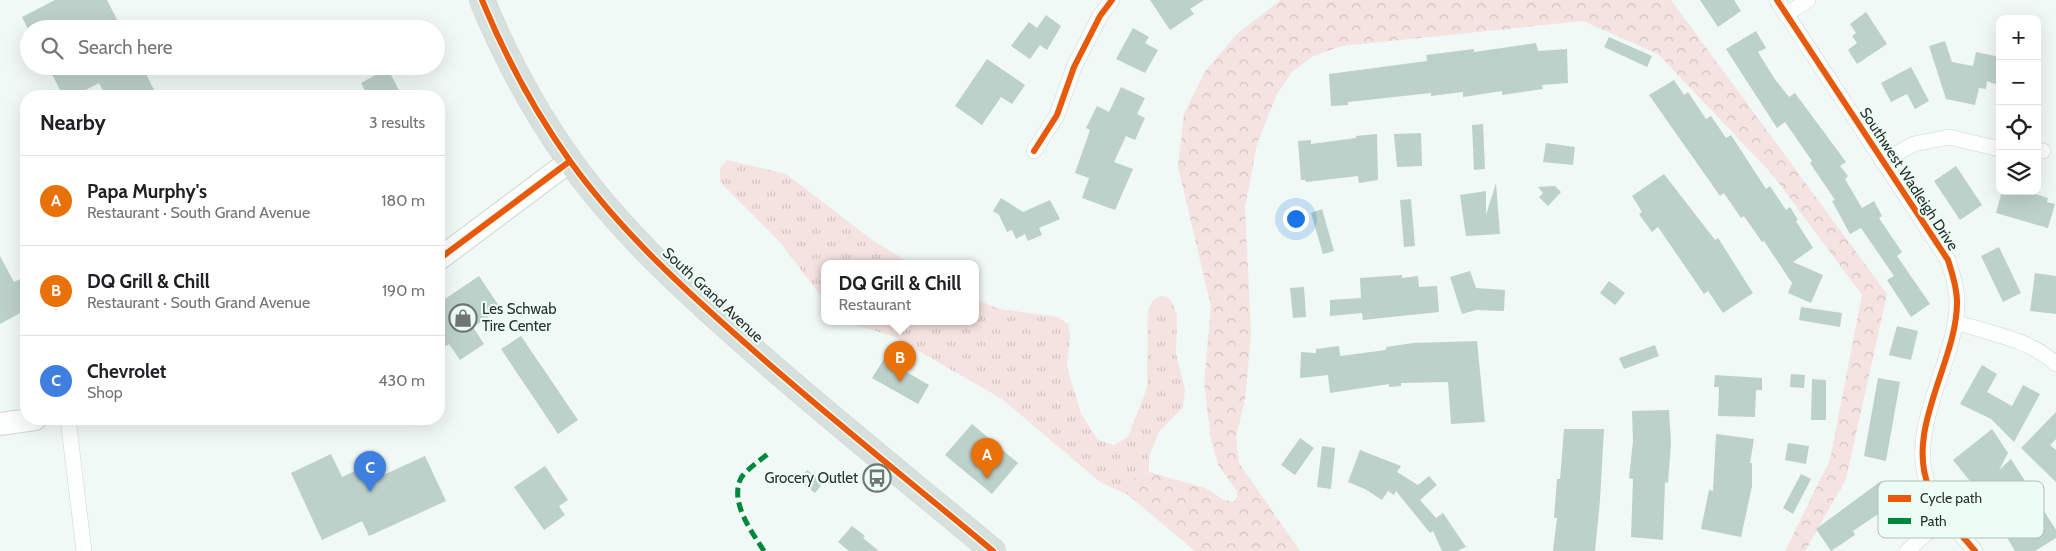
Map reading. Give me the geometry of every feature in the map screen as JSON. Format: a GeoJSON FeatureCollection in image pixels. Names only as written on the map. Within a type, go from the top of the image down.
{"type":"FeatureCollection","features":[{"type":"Feature","properties":{"kind":"main road","name":"South Grand Avenue"},"geometry":{"type":"LineString","coordinates":[[482,0],[525,87],[570,161],[632,236],[697,300],[801,392],[993,551]]}},
{"type":"Feature","properties":{"kind":"street"},"geometry":{"type":"LineString","coordinates":[[1034,151],[1057,115],[1074,67],[1100,16],[1112,0]]}},
{"type":"Feature","properties":{"kind":"street","name":"Southwest Wadleigh Drive"},"geometry":{"type":"LineString","coordinates":[[1777,0],[1948,260],[1955,280],[1958,301],[1955,322],[1924,434],[1923,460],[1928,481]]}},
{"type":"Feature","properties":{"kind":"street"},"geometry":{"type":"LineString","coordinates":[[1786,15],[1808,0]]}},
{"type":"Feature","properties":{"kind":"street"},"geometry":{"type":"LineString","coordinates":[[1882,161],[1914,144],[1949,137],[1996,148]]}},
{"type":"Feature","properties":{"kind":"street"},"geometry":{"type":"LineString","coordinates":[[445,255],[570,161]]}},
{"type":"Feature","properties":{"kind":"street"},"geometry":{"type":"LineString","coordinates":[[1955,322],[2028,346],[2049,357],[2056,364]]}},
{"type":"Feature","properties":{"kind":"street"},"geometry":{"type":"LineString","coordinates":[[0,424],[20,421]]}},
{"type":"Feature","properties":{"kind":"street"},"geometry":{"type":"LineString","coordinates":[[69,425],[84,551]]}},
{"type":"Feature","properties":{"kind":"street"},"geometry":{"type":"LineString","coordinates":[[1907,551],[1921,538]]}},
{"type":"Feature","properties":{"kind":"street","name":"Southwest Wadleigh Drive"},"geometry":{"type":"LineString","coordinates":[[1965,538],[1976,551]]}},
{"type":"Feature","properties":{"kind":"green space"},"geometry":{"type":"Polygon","coordinates":[[[1281,0],[1671,0],[1887,294],[1846,479],[1805,551],[1785,551],[1830,460],[1862,295],[1772,174],[1658,54],[1583,21],[1342,46],[1313,56],[1292,72],[1277,94],[1257,144],[1245,207],[1251,335],[1245,399],[1236,437],[1239,463],[1300,551],[1195,551],[1128,495],[1134,478],[1149,472],[1205,488],[1224,500],[1234,502],[1237,497],[1237,491],[1218,465],[1211,440],[1204,382],[1211,306],[1178,167],[1184,114],[1206,70],[1238,33],[1281,0]]]}},
{"type":"Feature","properties":{"kind":"green space"},"geometry":{"type":"Polygon","coordinates":[[[727,160],[786,174],[872,240],[905,260],[821,260],[821,296],[778,240],[720,182],[720,168],[727,160]]]}},
{"type":"Feature","properties":{"kind":"green space"},"geometry":{"type":"Polygon","coordinates":[[[1162,296],[1170,298],[1177,315],[1176,354],[1185,389],[1183,407],[1159,432],[1149,456],[1149,472],[1134,478],[1128,495],[1100,482],[1002,399],[893,336],[857,325],[979,325],[979,301],[999,309],[1058,317],[1068,324],[1070,335],[1067,367],[1081,414],[1098,440],[1114,445],[1128,437],[1147,388],[1148,311],[1153,300],[1162,296]]]}},
{"type":"Feature","properties":{"kind":"building"},"geometry":{"type":"Polygon","coordinates":[[[55,0],[107,0],[117,20],[24,20],[22,17],[55,0]]]}},
{"type":"Feature","properties":{"kind":"building"},"geometry":{"type":"Polygon","coordinates":[[[1150,0],[1204,0],[1190,9],[1194,14],[1170,30],[1150,0]]]}},
{"type":"Feature","properties":{"kind":"building"},"geometry":{"type":"Polygon","coordinates":[[[1700,0],[1734,0],[1741,11],[1718,27],[1700,0]]]}},
{"type":"Feature","properties":{"kind":"building"},"geometry":{"type":"Polygon","coordinates":[[[1866,12],[1887,44],[1857,64],[1848,50],[1857,43],[1852,36],[1856,33],[1850,24],[1866,12]]]}},
{"type":"Feature","properties":{"kind":"building"},"geometry":{"type":"Polygon","coordinates":[[[1046,15],[1061,26],[1047,50],[1040,45],[1030,59],[1011,46],[1029,22],[1037,28],[1046,15]]]}},
{"type":"Feature","properties":{"kind":"building"},"geometry":{"type":"Polygon","coordinates":[[[1133,28],[1149,37],[1145,43],[1158,50],[1145,73],[1116,59],[1133,28]]]}},
{"type":"Feature","properties":{"kind":"building"},"geometry":{"type":"Polygon","coordinates":[[[1756,31],[1766,48],[1758,52],[1774,78],[1789,97],[1795,93],[1846,162],[1840,166],[1848,176],[1845,179],[1862,208],[1874,201],[1882,216],[1879,218],[1902,252],[1897,256],[1930,304],[1911,317],[1887,280],[1894,276],[1861,228],[1850,234],[1832,201],[1835,200],[1810,163],[1812,161],[1785,122],[1777,128],[1726,49],[1756,31]]]}},
{"type":"Feature","properties":{"kind":"building"},"geometry":{"type":"Polygon","coordinates":[[[1609,37],[1652,56],[1647,67],[1604,47],[1609,37]]]}},
{"type":"Feature","properties":{"kind":"building"},"geometry":{"type":"Polygon","coordinates":[[[1945,41],[1952,62],[1973,66],[1976,52],[1996,56],[1996,84],[1987,81],[1986,89],[1979,88],[1975,105],[1946,99],[1929,46],[1945,41]]]}},
{"type":"Feature","properties":{"kind":"building"},"geometry":{"type":"Polygon","coordinates":[[[1536,43],[1538,51],[1567,49],[1568,83],[1542,85],[1543,89],[1502,95],[1502,91],[1463,97],[1463,92],[1431,96],[1431,93],[1348,102],[1348,105],[1331,106],[1329,74],[1427,61],[1426,55],[1474,49],[1474,52],[1536,43]]]}},
{"type":"Feature","properties":{"kind":"building"},"geometry":{"type":"Polygon","coordinates":[[[987,59],[1025,85],[1012,104],[1001,97],[982,125],[955,106],[987,59]]]}},
{"type":"Feature","properties":{"kind":"building"},"geometry":{"type":"Polygon","coordinates":[[[1911,67],[1929,101],[1915,109],[1907,94],[1891,102],[1881,83],[1911,67]]]}},
{"type":"Feature","properties":{"kind":"building"},"geometry":{"type":"Polygon","coordinates":[[[52,75],[146,75],[154,90],[103,90],[99,83],[86,90],[60,90],[52,75]]]}},
{"type":"Feature","properties":{"kind":"building"},"geometry":{"type":"Polygon","coordinates":[[[376,75],[391,75],[399,90],[365,90],[361,83],[376,75]]]}},
{"type":"Feature","properties":{"kind":"building"},"geometry":{"type":"Polygon","coordinates":[[[1674,80],[1684,95],[1688,92],[1706,119],[1711,116],[1726,138],[1731,135],[1766,189],[1770,186],[1786,210],[1790,207],[1798,220],[1796,221],[1813,248],[1793,262],[1823,275],[1811,303],[1788,293],[1792,283],[1764,241],[1762,242],[1744,216],[1741,218],[1724,193],[1720,196],[1649,95],[1674,80]]]}},
{"type":"Feature","properties":{"kind":"building"},"geometry":{"type":"Polygon","coordinates":[[[1121,87],[1145,98],[1137,114],[1145,118],[1135,140],[1126,136],[1114,162],[1133,169],[1115,210],[1082,198],[1089,178],[1075,173],[1090,130],[1086,128],[1097,106],[1109,112],[1121,87]]]}},
{"type":"Feature","properties":{"kind":"building"},"geometry":{"type":"Polygon","coordinates":[[[1483,124],[1485,169],[1474,170],[1472,125],[1483,124]]]}},
{"type":"Feature","properties":{"kind":"building"},"geometry":{"type":"Polygon","coordinates":[[[1421,133],[1422,166],[1397,167],[1394,134],[1421,133]]]}},
{"type":"Feature","properties":{"kind":"building"},"geometry":{"type":"Polygon","coordinates":[[[1377,134],[1378,180],[1359,183],[1358,176],[1306,182],[1301,180],[1298,141],[1311,140],[1311,144],[1377,134]]]}},
{"type":"Feature","properties":{"kind":"building"},"geometry":{"type":"Polygon","coordinates":[[[1546,143],[1575,147],[1573,165],[1543,162],[1546,143]]]}},
{"type":"Feature","properties":{"kind":"building"},"geometry":{"type":"Polygon","coordinates":[[[1956,166],[1982,205],[1960,220],[1934,181],[1956,166]]]}},
{"type":"Feature","properties":{"kind":"building"},"geometry":{"type":"Polygon","coordinates":[[[1664,174],[1715,240],[1718,238],[1753,293],[1723,313],[1708,291],[1704,294],[1658,227],[1652,232],[1639,214],[1642,212],[1632,196],[1664,174]]]}},
{"type":"Feature","properties":{"kind":"building"},"geometry":{"type":"Polygon","coordinates":[[[1496,183],[1500,234],[1466,236],[1460,195],[1486,191],[1486,215],[1496,183]]]}},
{"type":"Feature","properties":{"kind":"building"},"geometry":{"type":"Polygon","coordinates":[[[1555,186],[1561,192],[1548,206],[1539,197],[1543,193],[1538,187],[1555,186]]]}},
{"type":"Feature","properties":{"kind":"building"},"geometry":{"type":"Polygon","coordinates":[[[2001,195],[2039,195],[2048,198],[2047,202],[2055,204],[2048,228],[1996,213],[2001,195]]]}},
{"type":"Feature","properties":{"kind":"building"},"geometry":{"type":"Polygon","coordinates":[[[1001,198],[1023,212],[1050,200],[1060,219],[1039,228],[1042,235],[1028,241],[1025,234],[1016,239],[1012,230],[1007,232],[999,215],[993,211],[1001,198]]]}},
{"type":"Feature","properties":{"kind":"building"},"geometry":{"type":"Polygon","coordinates":[[[1411,199],[1415,246],[1404,247],[1400,200],[1411,199]]]}},
{"type":"Feature","properties":{"kind":"building"},"geometry":{"type":"Polygon","coordinates":[[[1322,209],[1334,251],[1323,254],[1311,213],[1322,209]]]}},
{"type":"Feature","properties":{"kind":"building"},"geometry":{"type":"Polygon","coordinates":[[[1999,247],[2021,293],[2003,302],[1981,256],[1999,247]]]}},
{"type":"Feature","properties":{"kind":"building"},"geometry":{"type":"Polygon","coordinates":[[[0,256],[14,282],[20,279],[20,313],[0,324],[0,256]]]}},
{"type":"Feature","properties":{"kind":"building"},"geometry":{"type":"Polygon","coordinates":[[[1470,271],[1476,288],[1505,290],[1504,311],[1476,310],[1462,314],[1450,277],[1470,271]]]}},
{"type":"Feature","properties":{"kind":"building"},"geometry":{"type":"Polygon","coordinates":[[[2035,273],[2056,276],[2056,314],[2030,311],[2035,273]]]}},
{"type":"Feature","properties":{"kind":"building"},"geometry":{"type":"Polygon","coordinates":[[[1402,275],[1402,278],[1418,276],[1419,287],[1437,286],[1439,312],[1363,320],[1362,313],[1330,316],[1330,300],[1361,298],[1360,278],[1402,275]]]}},
{"type":"Feature","properties":{"kind":"building","name":"Les Schwab Tire Center"},"geometry":{"type":"Polygon","coordinates":[[[479,276],[501,309],[473,327],[484,344],[460,360],[449,344],[445,346],[445,299],[479,276]]]}},
{"type":"Feature","properties":{"kind":"building"},"geometry":{"type":"Polygon","coordinates":[[[1609,281],[1625,293],[1615,305],[1600,293],[1609,281]]]}},
{"type":"Feature","properties":{"kind":"building"},"geometry":{"type":"Polygon","coordinates":[[[1304,287],[1306,317],[1293,318],[1290,288],[1304,287]]]}},
{"type":"Feature","properties":{"kind":"building"},"geometry":{"type":"Polygon","coordinates":[[[1801,307],[1842,313],[1840,327],[1799,320],[1801,307]]]}},
{"type":"Feature","properties":{"kind":"building"},"geometry":{"type":"Polygon","coordinates":[[[1897,326],[1918,331],[1911,360],[1889,355],[1897,326]]]}},
{"type":"Feature","properties":{"kind":"building"},"geometry":{"type":"Polygon","coordinates":[[[521,336],[578,420],[558,434],[501,349],[521,336]]]}},
{"type":"Feature","properties":{"kind":"building"},"geometry":{"type":"Polygon","coordinates":[[[1477,341],[1485,422],[1451,424],[1448,382],[1401,383],[1401,386],[1389,387],[1389,384],[1330,393],[1328,375],[1300,378],[1301,352],[1316,353],[1316,349],[1339,346],[1340,356],[1386,350],[1386,347],[1413,343],[1477,341]]]}},
{"type":"Feature","properties":{"kind":"building"},"geometry":{"type":"Polygon","coordinates":[[[1655,345],[1659,356],[1624,369],[1619,358],[1655,345]]]}},
{"type":"Feature","properties":{"kind":"building"},"geometry":{"type":"Polygon","coordinates":[[[884,359],[929,385],[918,404],[872,378],[884,359]]]}},
{"type":"Feature","properties":{"kind":"building"},"geometry":{"type":"Polygon","coordinates":[[[1982,365],[1997,374],[1987,392],[2012,406],[2023,385],[2040,394],[2014,442],[1991,419],[1960,404],[1982,365]]]}},
{"type":"Feature","properties":{"kind":"building"},"geometry":{"type":"Polygon","coordinates":[[[1791,374],[1805,375],[1804,388],[1790,387],[1791,374]]]}},
{"type":"Feature","properties":{"kind":"building"},"geometry":{"type":"Polygon","coordinates":[[[1715,375],[1762,378],[1762,390],[1756,390],[1755,417],[1718,416],[1719,387],[1714,387],[1715,375]]]}},
{"type":"Feature","properties":{"kind":"building"},"geometry":{"type":"Polygon","coordinates":[[[1878,378],[1900,382],[1886,461],[1864,456],[1878,378]]]}},
{"type":"Feature","properties":{"kind":"building"},"geometry":{"type":"Polygon","coordinates":[[[1812,379],[1826,380],[1826,420],[1811,420],[1812,379]]]}},
{"type":"Feature","properties":{"kind":"building"},"geometry":{"type":"Polygon","coordinates":[[[1669,410],[1671,443],[1668,483],[1665,482],[1663,540],[1631,537],[1633,479],[1629,478],[1633,441],[1632,411],[1669,410]]]}},
{"type":"Feature","properties":{"kind":"building"},"geometry":{"type":"Polygon","coordinates":[[[2056,412],[2056,439],[2050,445],[2056,450],[2056,482],[2021,448],[2056,412]]]}},
{"type":"Feature","properties":{"kind":"building"},"geometry":{"type":"Polygon","coordinates":[[[972,424],[1018,463],[992,494],[945,455],[972,424]]]}},
{"type":"Feature","properties":{"kind":"building"},"geometry":{"type":"Polygon","coordinates":[[[1564,429],[1604,429],[1595,551],[1553,551],[1557,518],[1554,518],[1557,479],[1560,479],[1564,429]]]}},
{"type":"Feature","properties":{"kind":"building"},"geometry":{"type":"Polygon","coordinates":[[[1992,429],[2008,453],[1999,470],[2011,459],[2025,481],[1970,481],[1953,460],[1992,429]]]}},
{"type":"Feature","properties":{"kind":"building"},"geometry":{"type":"Polygon","coordinates":[[[1716,434],[1754,439],[1750,463],[1752,463],[1752,486],[1741,537],[1701,529],[1709,490],[1713,491],[1716,434]]]}},
{"type":"Feature","properties":{"kind":"building"},"geometry":{"type":"Polygon","coordinates":[[[1300,438],[1314,448],[1295,475],[1281,465],[1300,438]]]}},
{"type":"Feature","properties":{"kind":"building"},"geometry":{"type":"Polygon","coordinates":[[[1788,443],[1809,446],[1806,464],[1785,460],[1788,443]]]}},
{"type":"Feature","properties":{"kind":"building"},"geometry":{"type":"Polygon","coordinates":[[[1322,446],[1335,448],[1331,489],[1317,487],[1322,446]]]}},
{"type":"Feature","properties":{"kind":"building"},"geometry":{"type":"Polygon","coordinates":[[[1360,450],[1401,466],[1397,472],[1418,485],[1429,476],[1437,485],[1420,500],[1436,518],[1443,513],[1466,547],[1457,551],[1442,551],[1433,531],[1430,533],[1396,491],[1394,495],[1388,491],[1382,500],[1365,489],[1348,482],[1360,450]]]}},
{"type":"Feature","properties":{"kind":"building"},"geometry":{"type":"Polygon","coordinates":[[[331,454],[342,477],[359,469],[366,483],[425,456],[446,501],[369,536],[362,521],[322,540],[291,473],[331,454]]]}},
{"type":"Feature","properties":{"kind":"building"},"geometry":{"type":"Polygon","coordinates":[[[545,466],[568,500],[559,506],[565,515],[544,530],[514,487],[545,466]]]}},
{"type":"Feature","properties":{"kind":"building"},"geometry":{"type":"Polygon","coordinates":[[[807,470],[823,483],[815,493],[799,480],[807,470]]]}},
{"type":"Feature","properties":{"kind":"building"},"geometry":{"type":"Polygon","coordinates":[[[1801,474],[1811,479],[1793,514],[1783,508],[1801,474]]]}},
{"type":"Feature","properties":{"kind":"building"},"geometry":{"type":"Polygon","coordinates":[[[1878,483],[1878,514],[1853,531],[1855,535],[1831,551],[1816,529],[1878,483]]]}},
{"type":"Feature","properties":{"kind":"building"},"geometry":{"type":"Polygon","coordinates":[[[2044,511],[2056,530],[2056,538],[2035,551],[2015,551],[2007,538],[2044,538],[2044,511]]]}},
{"type":"Feature","properties":{"kind":"building"},"geometry":{"type":"Polygon","coordinates":[[[852,526],[879,551],[849,551],[838,542],[852,526]]]}},
{"type":"Feature","properties":{"kind":"marked path"},"geometry":{"type":"LineString","coordinates":[[764,551],[740,507],[738,487],[741,478],[770,452]]}},
{"type":"Feature","properties":{"kind":"cycle path"},"geometry":{"type":"LineString","coordinates":[[482,0],[511,63],[545,123],[590,187],[633,237],[704,306],[782,376],[993,551]]}},
{"type":"Feature","properties":{"kind":"cycle path"},"geometry":{"type":"LineString","coordinates":[[1034,151],[1057,115],[1074,67],[1100,16],[1112,0]]}},
{"type":"Feature","properties":{"kind":"cycle path"},"geometry":{"type":"LineString","coordinates":[[1777,0],[1948,260],[1957,296],[1955,324],[1927,420],[1923,444],[1923,467],[1927,481]]}},
{"type":"Feature","properties":{"kind":"cycle path"},"geometry":{"type":"LineString","coordinates":[[445,255],[570,161]]}},
{"type":"Feature","properties":{"kind":"cycle path"},"geometry":{"type":"LineString","coordinates":[[1964,538],[1975,551]]}},
{"type":"Feature","properties":{"kind":"place","name":"Les Schwab Tire Center"},"geometry":{"type":"Point","coordinates":[463,318]}},
{"type":"Feature","properties":{"kind":"place","name":"DQ Grill & Chill"},"geometry":{"type":"Point","coordinates":[900,382]}},
{"type":"Feature","properties":{"kind":"place","name":"Grocery Outlet"},"geometry":{"type":"Point","coordinates":[877,478]}},
{"type":"Feature","properties":{"kind":"place","name":"Papa Murphy's"},"geometry":{"type":"Point","coordinates":[987,479]}},
{"type":"Feature","properties":{"kind":"place","name":"Chevrolet"},"geometry":{"type":"Point","coordinates":[370,492]}}]}
